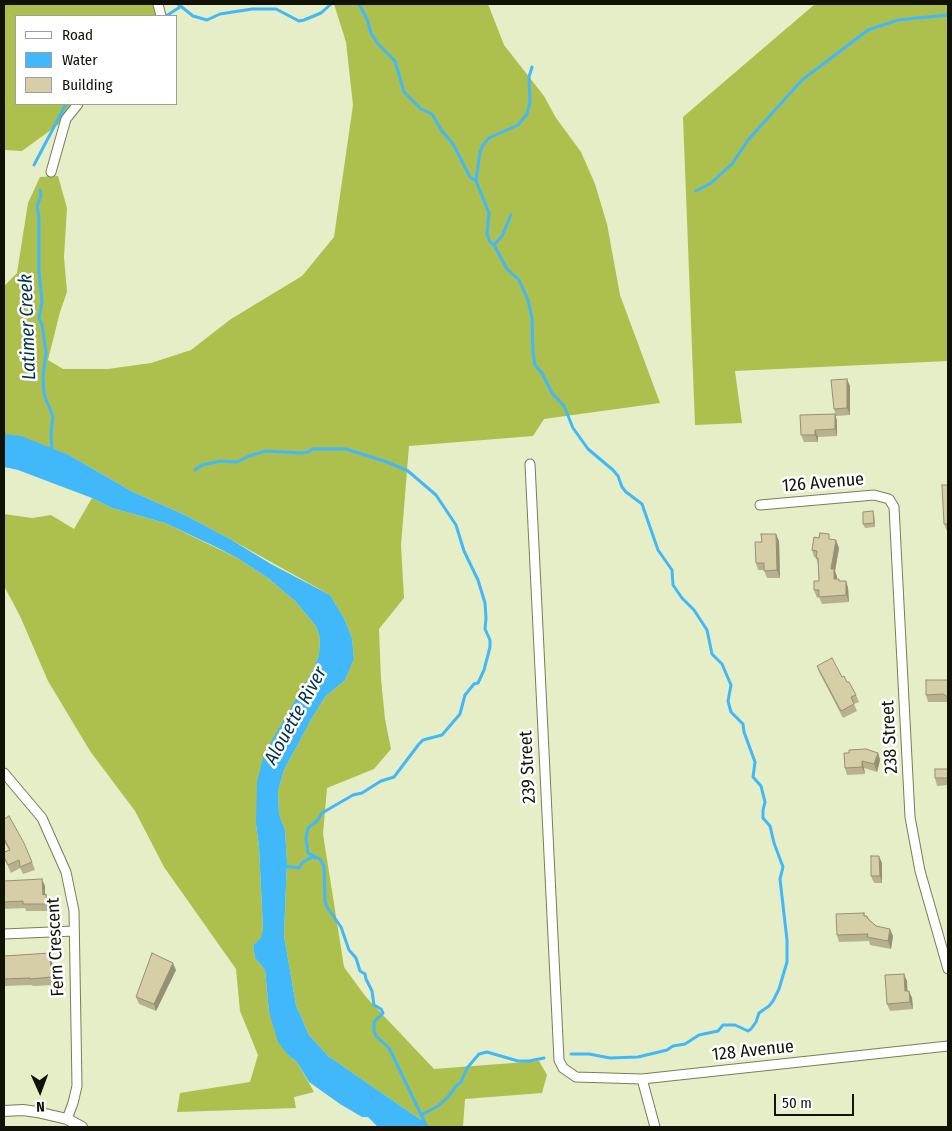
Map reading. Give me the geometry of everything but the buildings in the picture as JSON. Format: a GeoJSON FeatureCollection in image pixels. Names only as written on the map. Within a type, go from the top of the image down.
{"type":"FeatureCollection","features":[{"type":"Feature","properties":{"kind":"street"},"geometry":{"type":"LineString","coordinates":[[51,172],[66,119],[77,105]]}},
{"type":"Feature","properties":{"kind":"street","name":"239 Street"},"geometry":{"type":"LineString","coordinates":[[530,464],[559,1060],[563,1068]]}},
{"type":"Feature","properties":{"kind":"street","name":"126 Avenue"},"geometry":{"type":"LineString","coordinates":[[760,505],[874,495],[889,499]]}},
{"type":"Feature","properties":{"kind":"street","name":"238 Street"},"geometry":{"type":"LineString","coordinates":[[889,499],[894,507],[910,817],[920,871],[948,970]]}},
{"type":"Feature","properties":{"kind":"street","name":"Fern Crescent"},"geometry":{"type":"LineString","coordinates":[[4,773],[42,818],[66,872],[74,911],[77,1086],[67,1119]]}},
{"type":"Feature","properties":{"kind":"street"},"geometry":{"type":"LineString","coordinates":[[4,934],[74,931]]}},
{"type":"Feature","properties":{"kind":"street","name":"128 Avenue"},"geometry":{"type":"LineString","coordinates":[[563,1068],[576,1077],[642,1079],[948,1046]]}},
{"type":"Feature","properties":{"kind":"street"},"geometry":{"type":"LineString","coordinates":[[642,1079],[655,1127]]}},
{"type":"Feature","properties":{"kind":"street"},"geometry":{"type":"LineString","coordinates":[[4,1111],[23,1110],[67,1119],[82,1127]]}},
{"type":"Feature","properties":{"kind":"green space"},"geometry":{"type":"Polygon","coordinates":[[[4,4],[158,4],[161,15],[15,15],[15,105],[77,105],[66,119],[22,151],[4,150],[4,4]]]}},
{"type":"Feature","properties":{"kind":"green space"},"geometry":{"type":"Polygon","coordinates":[[[334,4],[488,4],[504,45],[544,96],[556,118],[581,152],[595,184],[607,224],[620,295],[660,403],[544,419],[533,436],[409,446],[401,545],[404,598],[379,629],[385,719],[391,749],[374,769],[327,788],[323,834],[344,967],[366,997],[434,1069],[539,1061],[547,1075],[542,1093],[465,1099],[463,1127],[429,1127],[328,1056],[309,1035],[296,1005],[284,936],[287,861],[285,830],[279,814],[278,791],[284,770],[312,718],[325,697],[345,680],[354,659],[352,638],[344,618],[330,595],[185,515],[133,492],[69,455],[4,434],[4,286],[17,273],[28,203],[40,177],[58,176],[67,208],[64,257],[67,292],[48,360],[63,369],[108,369],[151,363],[191,350],[231,319],[302,276],[334,237],[353,105],[346,42],[334,4]]]}},
{"type":"Feature","properties":{"kind":"green space"},"geometry":{"type":"Polygon","coordinates":[[[815,4],[948,4],[948,361],[735,371],[742,423],[695,425],[683,117],[815,4]]]}},
{"type":"Feature","properties":{"kind":"green space"},"geometry":{"type":"Polygon","coordinates":[[[92,498],[112,508],[165,523],[239,559],[268,578],[295,601],[316,626],[320,638],[319,655],[300,696],[256,824],[263,929],[262,938],[253,945],[255,958],[265,970],[269,1012],[288,1055],[297,1062],[314,1092],[294,1097],[296,1108],[177,1112],[180,1093],[250,1082],[258,1055],[240,1011],[236,969],[164,867],[135,811],[90,751],[48,681],[20,616],[4,586],[4,514],[32,518],[51,515],[74,529],[92,498]]]}},
{"type":"Feature","properties":{"kind":"water","name":"Alouette River"},"geometry":{"type":"Polygon","coordinates":[[[4,434],[21,436],[69,455],[133,492],[185,515],[330,595],[344,618],[352,638],[354,659],[345,680],[325,697],[312,718],[284,770],[278,791],[279,814],[285,830],[287,861],[284,936],[296,1005],[309,1035],[328,1056],[429,1127],[378,1127],[368,1117],[362,1117],[340,1104],[309,1082],[297,1062],[288,1055],[278,1042],[269,1012],[265,970],[255,958],[253,945],[261,938],[263,929],[256,824],[257,782],[264,754],[313,670],[319,655],[320,638],[316,626],[295,601],[268,578],[216,547],[165,523],[112,508],[92,498],[18,470],[4,467],[4,434]]]}},
{"type":"Feature","properties":{"kind":"waterway","name":"Latimer Creek"},"geometry":{"type":"LineString","coordinates":[[178,4],[193,16],[207,20],[220,14],[252,9],[276,9],[299,21],[321,13],[331,4]]}},
{"type":"Feature","properties":{"kind":"waterway","name":"Latimer Creek"},"geometry":{"type":"LineString","coordinates":[[359,4],[367,19],[371,33],[378,44],[395,61],[404,92],[421,109],[432,114],[442,131],[453,144],[470,177],[476,181],[489,213],[487,234],[490,242],[494,245],[507,269],[519,280],[528,300],[532,318],[535,365],[542,373],[552,393],[564,406],[573,428],[588,449],[613,470],[626,492],[642,504],[658,550],[672,570],[673,585],[694,610],[707,630],[712,654],[722,664],[731,685],[728,701],[731,712],[743,724],[755,762],[753,777],[761,786],[765,802],[763,818],[770,826],[783,867],[780,879],[787,940],[787,962],[779,989],[773,1001],[759,1013],[751,1029],[748,1031],[735,1025],[723,1025],[718,1031],[699,1035],[685,1044],[638,1057],[610,1058],[589,1054],[571,1054]]}},
{"type":"Feature","properties":{"kind":"waterway","name":"Latimer Creek"},"geometry":{"type":"LineString","coordinates":[[168,15],[180,7]]}},
{"type":"Feature","properties":{"kind":"waterway"},"geometry":{"type":"LineString","coordinates":[[696,191],[711,183],[732,164],[748,140],[802,80],[868,30],[898,20],[948,15]]}},
{"type":"Feature","properties":{"kind":"waterway"},"geometry":{"type":"LineString","coordinates":[[476,181],[480,152],[483,145],[489,138],[518,125],[527,114],[530,102],[529,77],[532,67]]}},
{"type":"Feature","properties":{"kind":"waterway","name":"Latimer Creek"},"geometry":{"type":"LineString","coordinates":[[34,165],[65,105]]}},
{"type":"Feature","properties":{"kind":"waterway","name":"Latimer Creek"},"geometry":{"type":"LineString","coordinates":[[40,190],[41,196],[37,206],[42,302],[39,318],[42,325],[46,352],[43,377],[44,394],[53,417],[51,433],[52,451]]}},
{"type":"Feature","properties":{"kind":"waterway","name":"Latimer Creek"},"geometry":{"type":"LineString","coordinates":[[494,245],[502,236],[511,215]]}},
{"type":"Feature","properties":{"kind":"waterway"},"geometry":{"type":"LineString","coordinates":[[195,470],[202,465],[221,461],[237,462],[266,451],[301,453],[312,449],[346,449],[387,462],[408,471],[436,495],[456,525],[464,551],[478,580],[485,603],[485,629],[490,640],[490,647],[484,670],[478,683],[474,684],[465,695],[460,714],[442,735],[423,740],[394,777],[381,781],[322,813],[317,821],[308,828],[306,838],[308,853],[320,859],[324,866],[325,901],[327,907],[341,927],[349,950],[356,958],[360,971],[365,974],[372,991],[374,1005],[381,1009],[383,1013],[374,1022],[376,1036],[389,1048],[427,1127]]}},
{"type":"Feature","properties":{"kind":"waterway"},"geometry":{"type":"LineString","coordinates":[[284,866],[299,868],[302,863],[310,858],[315,858]]}},
{"type":"Feature","properties":{"kind":"waterway","name":"Latimer Creek"},"geometry":{"type":"LineString","coordinates":[[421,1115],[438,1106],[448,1097],[461,1082],[467,1068],[479,1054],[487,1052],[518,1061],[544,1058]]}}]}
